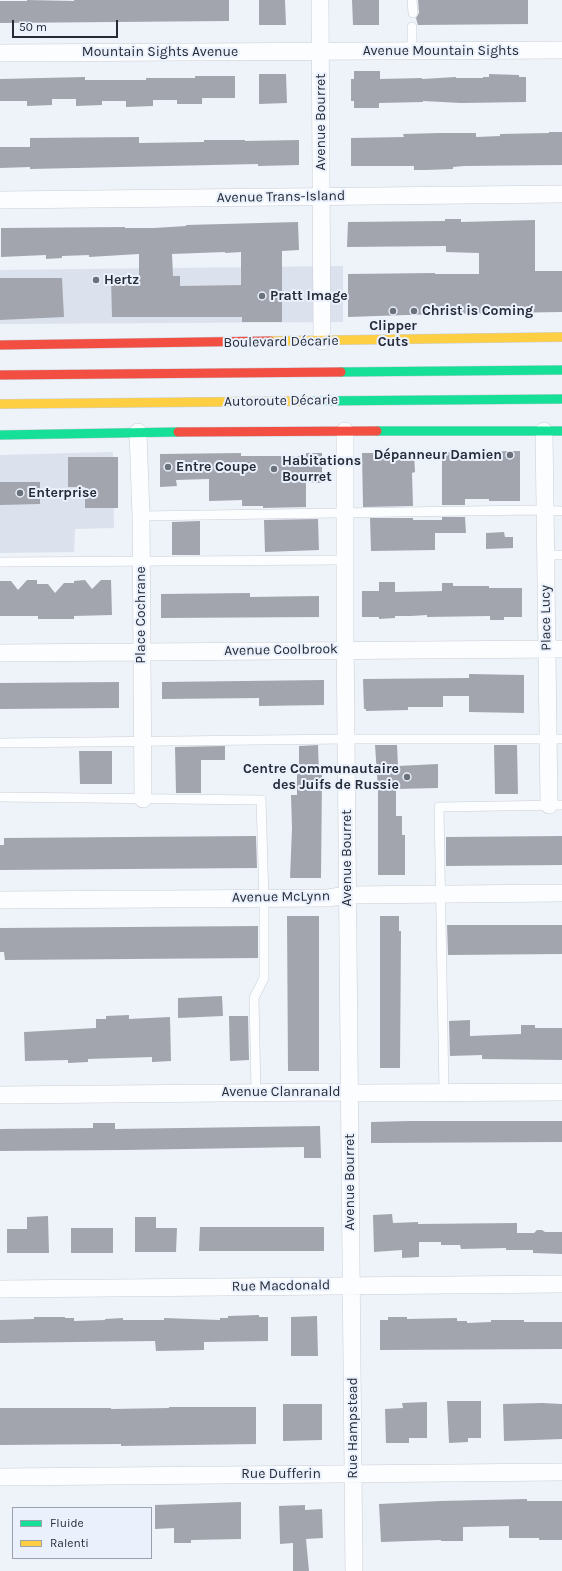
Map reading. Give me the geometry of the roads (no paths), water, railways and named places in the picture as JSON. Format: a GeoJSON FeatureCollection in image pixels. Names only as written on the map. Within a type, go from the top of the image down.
{"type":"FeatureCollection","features":[{"type":"Feature","properties":{"kind":"main road","name":"Boulevard Décarie"},"geometry":{"type":"LineString","coordinates":[[0,345],[562,337]]}},
{"type":"Feature","properties":{"kind":"main road","name":"Autoroute Décarie"},"geometry":{"type":"LineString","coordinates":[[0,375],[562,370]]}},
{"type":"Feature","properties":{"kind":"main road","name":"Autoroute Décarie"},"geometry":{"type":"LineString","coordinates":[[0,404],[562,399]]}},
{"type":"Feature","properties":{"kind":"main road"},"geometry":{"type":"LineString","coordinates":[[0,435],[138,432],[562,431]]}},
{"type":"Feature","properties":{"kind":"street","name":"Avenue Bourret"},"geometry":{"type":"LineString","coordinates":[[320,0],[322,341]]}},
{"type":"Feature","properties":{"kind":"street","name":"Avenue Mountain Sights"},"geometry":{"type":"LineString","coordinates":[[321,52],[562,50]]}},
{"type":"Feature","properties":{"kind":"street","name":"Mountain Sights Avenue"},"geometry":{"type":"LineString","coordinates":[[0,53],[321,52]]}},
{"type":"Feature","properties":{"kind":"street","name":"Avenue Trans-Island"},"geometry":{"type":"LineString","coordinates":[[0,200],[562,194]]}},
{"type":"Feature","properties":{"kind":"street","name":"Avenue Bourret"},"geometry":{"type":"LineString","coordinates":[[345,431],[344,560],[351,1285]]}},
{"type":"Feature","properties":{"kind":"street","name":"Place Lucy"},"geometry":{"type":"LineString","coordinates":[[544,431],[544,511],[554,555],[555,805]]}},
{"type":"Feature","properties":{"kind":"street","name":"Place Cochrane"},"geometry":{"type":"LineString","coordinates":[[138,432],[141,516],[143,799]]}},
{"type":"Feature","properties":{"kind":"street","name":"Avenue Coolbrook"},"geometry":{"type":"LineString","coordinates":[[0,653],[554,649]]}},
{"type":"Feature","properties":{"kind":"street","name":"Avenue McLynn"},"geometry":{"type":"LineString","coordinates":[[0,900],[328,898],[347,894],[562,894]]}},
{"type":"Feature","properties":{"kind":"street","name":"Avenue Clanranald"},"geometry":{"type":"LineString","coordinates":[[0,1095],[256,1092],[562,1092]]}},
{"type":"Feature","properties":{"kind":"street","name":"Rue Macdonald"},"geometry":{"type":"LineString","coordinates":[[0,1289],[562,1284]]}},
{"type":"Feature","properties":{"kind":"street","name":"Rue Hampstead"},"geometry":{"type":"LineString","coordinates":[[351,1285],[354,1571]]}},
{"type":"Feature","properties":{"kind":"street","name":"Rue Dufferin"},"geometry":{"type":"LineString","coordinates":[[0,1477],[562,1472]]}},
{"type":"Feature","properties":{"kind":"lane"},"geometry":{"type":"LineString","coordinates":[[412,0],[413,13]]}},
{"type":"Feature","properties":{"kind":"lane"},"geometry":{"type":"LineString","coordinates":[[412,27],[412,51]]}},
{"type":"Feature","properties":{"kind":"lane"},"geometry":{"type":"LineString","coordinates":[[141,516],[344,512],[562,511]]}},
{"type":"Feature","properties":{"kind":"lane"},"geometry":{"type":"LineString","coordinates":[[0,562],[344,560]]}},
{"type":"Feature","properties":{"kind":"lane"},"geometry":{"type":"LineString","coordinates":[[0,743],[346,739],[555,739]]}},
{"type":"Feature","properties":{"kind":"lane"},"geometry":{"type":"LineString","coordinates":[[0,797],[261,800],[264,898],[264,978],[254,998],[256,1092]]}},
{"type":"Feature","properties":{"kind":"lane"},"geometry":{"type":"LineString","coordinates":[[444,1092],[439,807],[555,805]]}},
{"type":"Feature","properties":{"kind":"place","name":"Hertz"},"geometry":{"type":"Point","coordinates":[96,280]}},
{"type":"Feature","properties":{"kind":"place","name":"Pratt Image"},"geometry":{"type":"Point","coordinates":[262,296]}},
{"type":"Feature","properties":{"kind":"place","name":"Clipper Cuts"},"geometry":{"type":"Point","coordinates":[393,311]}},
{"type":"Feature","properties":{"kind":"place","name":"Christ is Coming"},"geometry":{"type":"Point","coordinates":[414,311]}},
{"type":"Feature","properties":{"kind":"place","name":"Dépanneur Damien"},"geometry":{"type":"Point","coordinates":[510,455]}},
{"type":"Feature","properties":{"kind":"place","name":"Entre Coupe"},"geometry":{"type":"Point","coordinates":[168,467]}},
{"type":"Feature","properties":{"kind":"place","name":"Habitations Bourret"},"geometry":{"type":"Point","coordinates":[274,469]}},
{"type":"Feature","properties":{"kind":"place","name":"Enterprise"},"geometry":{"type":"Point","coordinates":[20,493]}},
{"type":"Feature","properties":{"kind":"place","name":"Centre Communautaire des Juifs de Russie"},"geometry":{"type":"Point","coordinates":[407,777]}}]}
